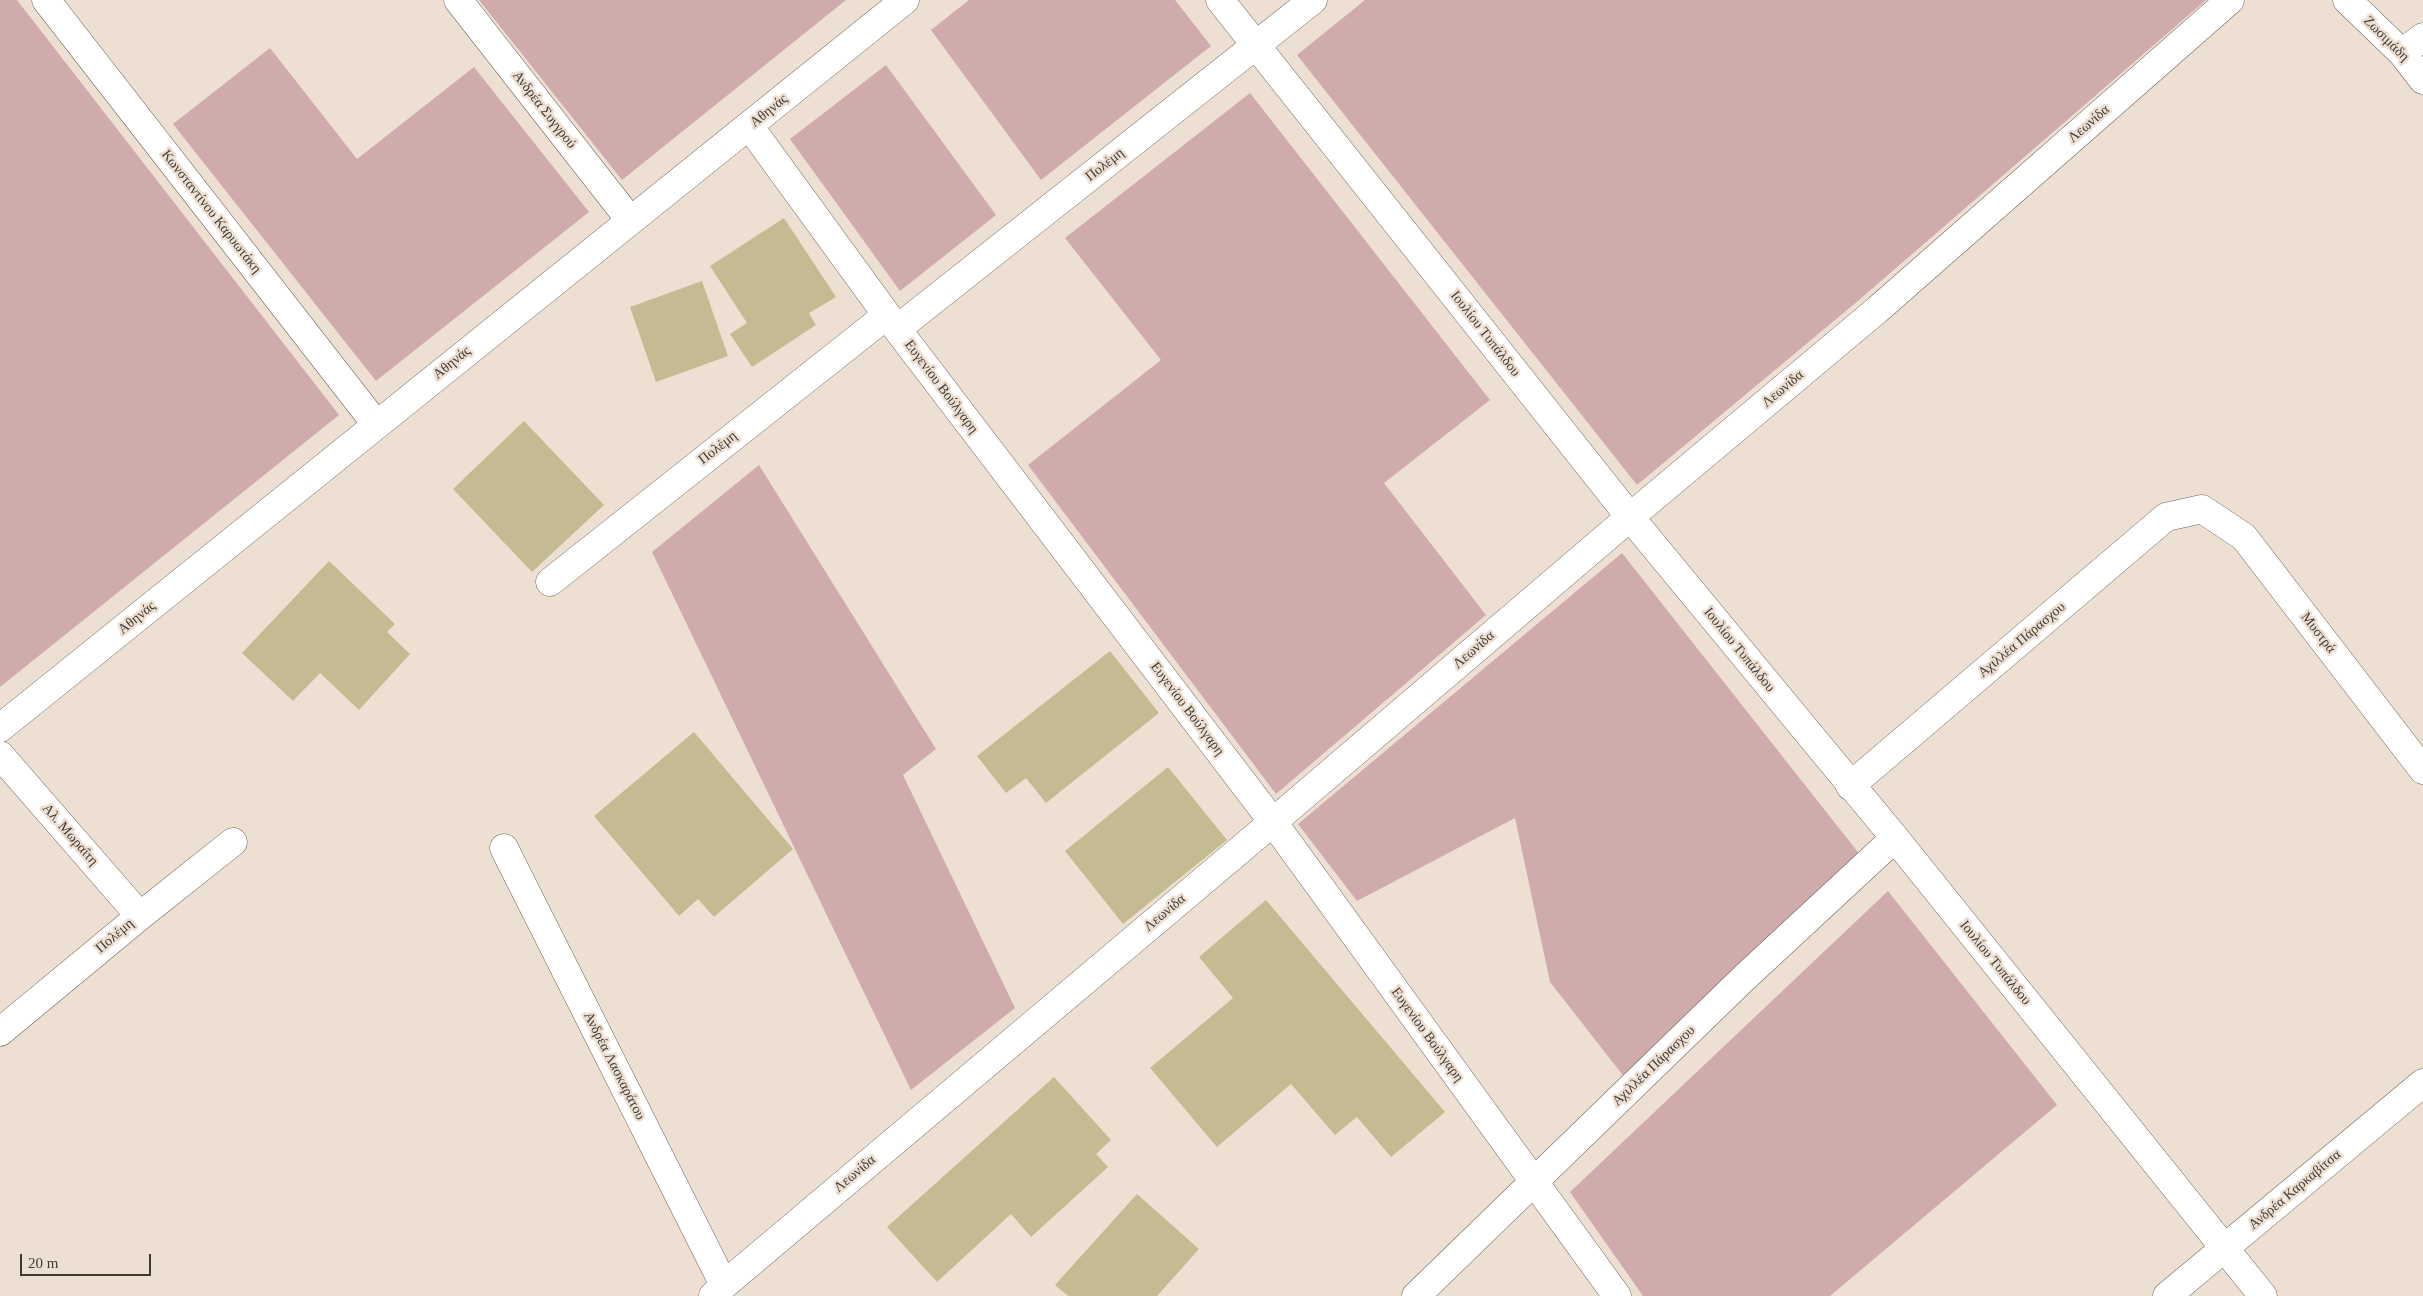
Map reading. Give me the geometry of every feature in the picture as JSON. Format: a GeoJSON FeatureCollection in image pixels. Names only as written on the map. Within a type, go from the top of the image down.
{"type":"FeatureCollection","features":[{"type":"Feature","properties":{"kind":"street","name":"Κωνσταντίνου Καρυωτάκη"},"geometry":{"type":"LineString","coordinates":[[46,0],[376,424]]}},
{"type":"Feature","properties":{"kind":"street","name":"Ανδρέα Συγγρού"},"geometry":{"type":"LineString","coordinates":[[458,0],[630,220]]}},
{"type":"Feature","properties":{"kind":"street","name":"Αθηνάς"},"geometry":{"type":"LineString","coordinates":[[0,728],[630,220],[750,127],[905,0]]}},
{"type":"Feature","properties":{"kind":"street","name":"Ιουλίου Τυπάλδου"},"geometry":{"type":"LineString","coordinates":[[1220,0],[1630,517],[1850,786],[1895,838],[2263,1296]]}},
{"type":"Feature","properties":{"kind":"street","name":"Πολέμη"},"geometry":{"type":"LineString","coordinates":[[550,582],[1256,46],[1313,0]]}},
{"type":"Feature","properties":{"kind":"street","name":"Λεωνίδα"},"geometry":{"type":"LineString","coordinates":[[718,1290],[1877,310],[2230,0]]}},
{"type":"Feature","properties":{"kind":"street","name":"Ζωσιμάδη"},"geometry":{"type":"LineString","coordinates":[[2347,0],[2413,45],[2423,80]]}},
{"type":"Feature","properties":{"kind":"street","name":"Ευγενίου Βούλγαρη"},"geometry":{"type":"LineString","coordinates":[[750,127],[892,322],[1273,822],[1617,1296]]}},
{"type":"Feature","properties":{"kind":"street","name":"Μυστρά"},"geometry":{"type":"LineString","coordinates":[[2202,509],[2244,537],[2423,770]]}},
{"type":"Feature","properties":{"kind":"street","name":"Αχιλλέα Πάρασχου"},"geometry":{"type":"LineString","coordinates":[[1850,786],[2166,517],[2202,509]]}},
{"type":"Feature","properties":{"kind":"street","name":"Αλ. Μωραΐτη"},"geometry":{"type":"LineString","coordinates":[[0,755],[140,916]]}},
{"type":"Feature","properties":{"kind":"street","name":"Αχιλλέα Πάρασχου"},"geometry":{"type":"LineString","coordinates":[[1416,1296],[1744,978],[1895,838]]}},
{"type":"Feature","properties":{"kind":"street","name":"Πολέμη"},"geometry":{"type":"LineString","coordinates":[[0,1032],[233,842]]}},
{"type":"Feature","properties":{"kind":"street","name":"Ανδρέα Λασκαράτου"},"geometry":{"type":"LineString","coordinates":[[504,848],[718,1290]]}},
{"type":"Feature","properties":{"kind":"street","name":"Ανδρέα Καρκαβίτσα"},"geometry":{"type":"LineString","coordinates":[[2167,1296],[2423,1084]]}},
{"type":"Feature","properties":{"kind":"shaded area"},"geometry":{"type":"Polygon","coordinates":[[[0,0],[17,0],[339,415],[0,687],[0,0]]]}},
{"type":"Feature","properties":{"kind":"shaded area"},"geometry":{"type":"Polygon","coordinates":[[[479,0],[846,0],[622,180],[479,0]]]}},
{"type":"Feature","properties":{"kind":"shaded area"},"geometry":{"type":"Polygon","coordinates":[[[969,0],[1175,0],[1211,46],[1041,180],[931,30],[969,0]]]}},
{"type":"Feature","properties":{"kind":"shaded area"},"geometry":{"type":"Polygon","coordinates":[[[1365,0],[2206,0],[1859,300],[1637,485],[1297,55],[1365,0]]]}},
{"type":"Feature","properties":{"kind":"shaded area"},"geometry":{"type":"Polygon","coordinates":[[[270,48],[357,159],[474,67],[589,212],[376,381],[173,124],[270,48]]]}},
{"type":"Feature","properties":{"kind":"shaded area"},"geometry":{"type":"Polygon","coordinates":[[[886,65],[996,215],[900,291],[790,139],[886,65]]]}},
{"type":"Feature","properties":{"kind":"shaded area"},"geometry":{"type":"Polygon","coordinates":[[[1250,93],[1490,400],[1384,483],[1486,615],[1276,794],[1028,465],[1161,360],[1065,238],[1250,93]]]}},
{"type":"Feature","properties":{"kind":"shaded area"},"geometry":{"type":"Polygon","coordinates":[[[759,465],[936,749],[903,775],[1015,1008],[911,1090],[652,552],[759,465]]]}},
{"type":"Feature","properties":{"kind":"shaded area"},"geometry":{"type":"Polygon","coordinates":[[[1622,553],[1861,856],[1625,1078],[1550,982],[1515,818],[1357,901],[1298,824],[1622,553]]]}},
{"type":"Feature","properties":{"kind":"shaded area"},"geometry":{"type":"Polygon","coordinates":[[[1888,891],[2057,1105],[1830,1296],[1643,1296],[1570,1192],[1888,891]]]}},
{"type":"Feature","properties":{"kind":"building"},"geometry":{"type":"Polygon","coordinates":[[[784,218],[836,297],[809,313],[816,325],[752,367],[730,334],[747,323],[710,266],[784,218]]]}},
{"type":"Feature","properties":{"kind":"building"},"geometry":{"type":"Polygon","coordinates":[[[702,281],[728,356],[656,382],[630,307],[702,281]]]}},
{"type":"Feature","properties":{"kind":"building"},"geometry":{"type":"Polygon","coordinates":[[[524,421],[604,505],[532,572],[453,489],[524,421]]]}},
{"type":"Feature","properties":{"kind":"building"},"geometry":{"type":"Polygon","coordinates":[[[329,561],[395,624],[387,632],[410,654],[359,710],[320,673],[293,701],[242,653],[329,561]]]}},
{"type":"Feature","properties":{"kind":"building"},"geometry":{"type":"Polygon","coordinates":[[[1110,651],[1159,713],[1046,803],[1026,778],[1006,793],[977,756],[1110,651]]]}},
{"type":"Feature","properties":{"kind":"building"},"geometry":{"type":"Polygon","coordinates":[[[694,732],[793,849],[714,917],[698,899],[679,916],[594,816],[694,732]]]}},
{"type":"Feature","properties":{"kind":"building"},"geometry":{"type":"Polygon","coordinates":[[[1168,767],[1227,840],[1123,924],[1065,851],[1168,767]]]}},
{"type":"Feature","properties":{"kind":"building"},"geometry":{"type":"Polygon","coordinates":[[[1266,900],[1445,1112],[1391,1157],[1357,1117],[1335,1135],[1291,1084],[1217,1147],[1150,1068],[1233,998],[1199,957],[1266,900]]]}},
{"type":"Feature","properties":{"kind":"building"},"geometry":{"type":"Polygon","coordinates":[[[1054,1077],[1111,1140],[1096,1154],[1108,1167],[1031,1237],[1011,1214],[937,1282],[887,1227],[1054,1077]]]}},
{"type":"Feature","properties":{"kind":"building"},"geometry":{"type":"Polygon","coordinates":[[[1137,1194],[1199,1249],[1157,1296],[1068,1296],[1055,1285],[1137,1194]]]}}]}
